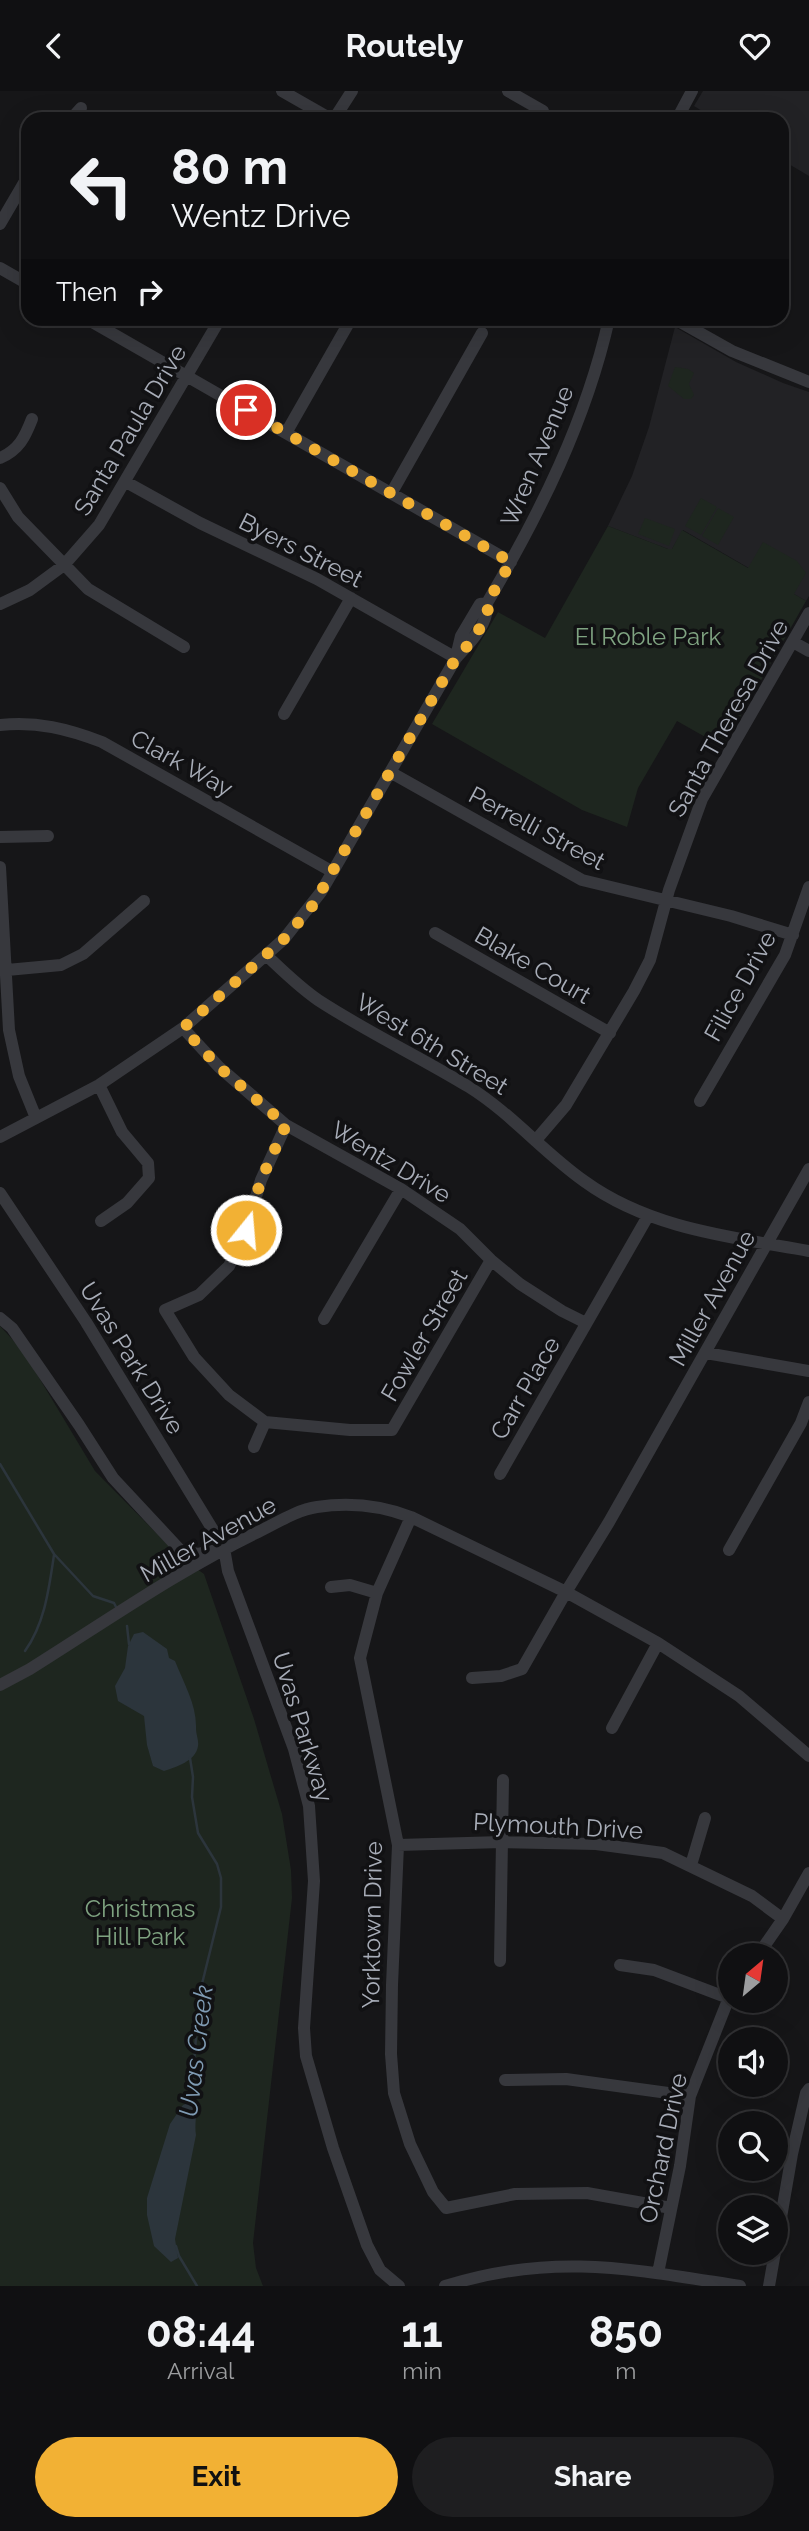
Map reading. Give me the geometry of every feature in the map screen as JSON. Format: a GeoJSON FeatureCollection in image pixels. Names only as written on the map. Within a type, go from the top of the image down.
{"type":"FeatureCollection","features":[{"type":"Feature","properties":{"kind":"street"},"geometry":{"type":"LineString","coordinates":[[282,91],[320,112]]}},
{"type":"Feature","properties":{"kind":"street"},"geometry":{"type":"LineString","coordinates":[[338,112],[352,91]]}},
{"type":"Feature","properties":{"kind":"street"},"geometry":{"type":"LineString","coordinates":[[508,91],[543,111]]}},
{"type":"Feature","properties":{"kind":"street"},"geometry":{"type":"LineString","coordinates":[[681,112],[692,91]]}},
{"type":"Feature","properties":{"kind":"street"},"geometry":{"type":"LineString","coordinates":[[77,112],[81,108]]}},
{"type":"Feature","properties":{"kind":"street"},"geometry":{"type":"LineString","coordinates":[[0,224],[21,188]]}},
{"type":"Feature","properties":{"kind":"street"},"geometry":{"type":"LineString","coordinates":[[0,268],[21,281]]}},
{"type":"Feature","properties":{"kind":"street"},"geometry":{"type":"LineString","coordinates":[[102,326],[511,562]]}},
{"type":"Feature","properties":{"kind":"street","name":"Santa Paula Drive"},"geometry":{"type":"LineString","coordinates":[[0,604],[30,590],[64,565],[99,525],[216,326]]}},
{"type":"Feature","properties":{"kind":"street"},"geometry":{"type":"LineString","coordinates":[[286,433],[347,326]]}},
{"type":"Feature","properties":{"kind":"street","name":"Wren Avenue"},"geometry":{"type":"LineString","coordinates":[[0,1137],[99,1085],[183,1028],[300,922],[333,872],[456,658],[471,642],[488,613],[487,603],[562,462],[580,416],[607,326]]}},
{"type":"Feature","properties":{"kind":"street"},"geometry":{"type":"LineString","coordinates":[[687,326],[732,351],[809,382]]}},
{"type":"Feature","properties":{"kind":"street"},"geometry":{"type":"LineString","coordinates":[[391,492],[482,333]]}},
{"type":"Feature","properties":{"kind":"street"},"geometry":{"type":"LineString","coordinates":[[0,458],[21,445],[32,419]]}},
{"type":"Feature","properties":{"kind":"street","name":"Byers Street"},"geometry":{"type":"LineString","coordinates":[[126,482],[184,515],[298,569],[456,658]]}},
{"type":"Feature","properties":{"kind":"street"},"geometry":{"type":"LineString","coordinates":[[0,488],[18,517],[96,596],[184,647]]}},
{"type":"Feature","properties":{"kind":"street"},"geometry":{"type":"LineString","coordinates":[[285,714],[351,599]]}},
{"type":"Feature","properties":{"kind":"street","name":"Santa Theresa Drive"},"geometry":{"type":"LineString","coordinates":[[536,1140],[561,1114],[650,960],[666,901],[702,799],[809,613]]}},
{"type":"Feature","properties":{"kind":"street"},"geometry":{"type":"LineString","coordinates":[[793,642],[809,651]]}},
{"type":"Feature","properties":{"kind":"street","name":"Clark Way"},"geometry":{"type":"LineString","coordinates":[[0,725],[34,723],[64,728],[102,742],[333,872]]}},
{"type":"Feature","properties":{"kind":"street","name":"Perrelli Street"},"geometry":{"type":"LineString","coordinates":[[390,772],[582,880],[757,923],[793,935]]}},
{"type":"Feature","properties":{"kind":"street"},"geometry":{"type":"LineString","coordinates":[[0,837],[48,836]]}},
{"type":"Feature","properties":{"kind":"street"},"geometry":{"type":"LineString","coordinates":[[0,867],[9,1030],[19,1076],[36,1118]]}},
{"type":"Feature","properties":{"kind":"street","name":"Filice Drive"},"geometry":{"type":"LineString","coordinates":[[700,1101],[785,955],[809,887]]}},
{"type":"Feature","properties":{"kind":"street"},"geometry":{"type":"LineString","coordinates":[[7,970],[61,965],[83,954],[144,901]]}},
{"type":"Feature","properties":{"kind":"street","name":"Blake Court"},"geometry":{"type":"LineString","coordinates":[[435,933],[610,1033]]}},
{"type":"Feature","properties":{"kind":"street","name":"West 6th Street"},"geometry":{"type":"LineString","coordinates":[[266,955],[318,1000],[490,1100],[584,1182],[648,1216],[677,1226],[809,1251]]}},
{"type":"Feature","properties":{"kind":"street","name":"Wentz Drive"},"geometry":{"type":"LineString","coordinates":[[183,1028],[219,1067],[286,1125],[401,1189],[460,1229],[520,1284],[586,1323]]}},
{"type":"Feature","properties":{"kind":"street"},"geometry":{"type":"LineString","coordinates":[[99,1085],[122,1132],[148,1163],[149,1178],[127,1203],[102,1221]]}},
{"type":"Feature","properties":{"kind":"street"},"geometry":{"type":"LineString","coordinates":[[254,1447],[265,1422],[229,1395],[194,1357],[165,1310],[199,1295],[229,1266],[246,1230],[261,1180],[286,1125]]}},
{"type":"Feature","properties":{"kind":"street","name":"Miller Avenue"},"geometry":{"type":"LineString","coordinates":[[566,1592],[609,1522],[809,1169]]}},
{"type":"Feature","properties":{"kind":"street"},"geometry":{"type":"LineString","coordinates":[[324,1319],[401,1189]]}},
{"type":"Feature","properties":{"kind":"street","name":"Uvas Park Drive"},"geometry":{"type":"LineString","coordinates":[[0,1193],[86,1322],[224,1548]]}},
{"type":"Feature","properties":{"kind":"street","name":"Carr Place"},"geometry":{"type":"LineString","coordinates":[[500,1474],[648,1216]]}},
{"type":"Feature","properties":{"kind":"street","name":"Fowler Street"},"geometry":{"type":"LineString","coordinates":[[265,1422],[350,1430],[392,1430],[491,1260]]}},
{"type":"Feature","properties":{"kind":"street"},"geometry":{"type":"LineString","coordinates":[[0,1318],[12,1328],[113,1478],[181,1551],[198,1554],[224,1548]]}},
{"type":"Feature","properties":{"kind":"street"},"geometry":{"type":"LineString","coordinates":[[706,1353],[809,1371]]}},
{"type":"Feature","properties":{"kind":"street"},"geometry":{"type":"LineString","coordinates":[[729,1550],[801,1423],[809,1402]]}},
{"type":"Feature","properties":{"kind":"street","name":"Miller Avenue"},"geometry":{"type":"LineString","coordinates":[[0,1685],[224,1548],[314,1507],[364,1505],[388,1508],[411,1517],[566,1592],[658,1643],[738,1696],[809,1756]]}},
{"type":"Feature","properties":{"kind":"street","name":"Yorktown Drive"},"geometry":{"type":"LineString","coordinates":[[411,1517],[377,1594],[360,1658],[398,1845],[391,2054],[394,2093],[410,2144],[433,2192],[446,2208],[515,2194],[587,2193],[671,2208]]}},
{"type":"Feature","properties":{"kind":"street","name":"Uvas Parkway"},"geometry":{"type":"LineString","coordinates":[[224,1548],[228,1571],[294,1749],[309,1806],[314,1881],[304,2028],[306,2056],[367,2245],[380,2270],[398,2285]]}},
{"type":"Feature","properties":{"kind":"street"},"geometry":{"type":"LineString","coordinates":[[331,1587],[350,1585],[377,1594]]}},
{"type":"Feature","properties":{"kind":"street"},"geometry":{"type":"LineString","coordinates":[[472,1678],[501,1675],[522,1669],[566,1592]]}},
{"type":"Feature","properties":{"kind":"street"},"geometry":{"type":"LineString","coordinates":[[612,1728],[658,1643]]}},
{"type":"Feature","properties":{"kind":"street"},"geometry":{"type":"LineString","coordinates":[[500,1961],[503,1780]]}},
{"type":"Feature","properties":{"kind":"street"},"geometry":{"type":"LineString","coordinates":[[691,1865],[705,1818]]}},
{"type":"Feature","properties":{"kind":"street","name":"Plymouth Drive"},"geometry":{"type":"LineString","coordinates":[[398,1845],[502,1842],[596,1844],[663,1853],[752,1896],[783,1919]]}},
{"type":"Feature","properties":{"kind":"street"},"geometry":{"type":"LineString","coordinates":[[766,1943],[809,1873]]}},
{"type":"Feature","properties":{"kind":"street"},"geometry":{"type":"LineString","coordinates":[[620,1965],[654,1970],[718,1993]]}},
{"type":"Feature","properties":{"kind":"street","name":"Orchard Drive"},"geometry":{"type":"LineString","coordinates":[[658,2273],[680,2166],[690,2096],[723,2013]]}},
{"type":"Feature","properties":{"kind":"street"},"geometry":{"type":"LineString","coordinates":[[505,2080],[566,2078],[690,2096]]}},
{"type":"Feature","properties":{"kind":"street"},"geometry":{"type":"LineString","coordinates":[[785,2195],[792,2154],[809,2089]]}},
{"type":"Feature","properties":{"kind":"street"},"geometry":{"type":"LineString","coordinates":[[445,2286],[496,2272],[556,2265],[605,2266],[740,2286]]}},
{"type":"Feature","properties":{"kind":"street"},"geometry":{"type":"LineString","coordinates":[[769,2286],[773,2265]]}},
{"type":"Feature","properties":{"kind":"shaded area"},"geometry":{"type":"Polygon","coordinates":[[[703,91],[809,91],[809,176],[789,164],[789,112],[704,112],[694,106],[703,91]]]}},
{"type":"Feature","properties":{"kind":"shaded area"},"geometry":{"type":"Polygon","coordinates":[[[675,327],[736,362],[809,392],[809,596],[806,601],[683,530],[672,549],[668,549],[608,526],[632,476],[649,427],[675,327]]]}},
{"type":"Feature","properties":{"kind":"shaded area"},"geometry":{"type":"Polygon","coordinates":[[[143,1632],[167,1649],[169,1658],[175,1661],[196,1720],[198,1744],[194,1756],[185,1763],[164,1771],[153,1766],[147,1745],[144,1716],[118,1701],[115,1686],[125,1668],[128,1646],[134,1634],[143,1632]]]}},
{"type":"Feature","properties":{"kind":"shaded area"},"geometry":{"type":"Polygon","coordinates":[[[195,2100],[196,2135],[175,2239],[178,2258],[171,2262],[154,2246],[147,2215],[147,2198],[170,2124],[183,2105],[195,2100]]]}},
{"type":"Feature","properties":{"kind":"green space"},"geometry":{"type":"Polygon","coordinates":[[[675,367],[694,373],[689,384],[694,395],[691,399],[684,399],[668,386],[675,367]]]}},
{"type":"Feature","properties":{"kind":"green space"},"geometry":{"type":"Polygon","coordinates":[[[701,498],[717,507],[701,535],[685,526],[701,498]]]}},
{"type":"Feature","properties":{"kind":"green space"},"geometry":{"type":"Polygon","coordinates":[[[718,508],[734,517],[718,545],[702,536],[718,508]]]}},
{"type":"Feature","properties":{"kind":"green space"},"geometry":{"type":"Polygon","coordinates":[[[645,518],[675,529],[669,546],[638,534],[645,518]]]}},
{"type":"Feature","properties":{"kind":"green space","name":"El Roble Park"},"geometry":{"type":"Polygon","coordinates":[[[608,526],[668,549],[672,549],[682,530],[748,568],[763,542],[797,561],[806,573],[794,594],[806,601],[723,747],[677,721],[638,788],[627,827],[582,810],[432,724],[498,612],[545,638],[608,526]]]}},
{"type":"Feature","properties":{"kind":"green space","name":"Christmas Hill Park"},"geometry":{"type":"Polygon","coordinates":[[[0,1326],[23,1351],[95,1471],[179,1556],[204,1574],[254,1719],[282,1814],[291,1870],[292,1898],[253,2243],[256,2268],[263,2286],[0,2286],[0,1326]]]}},
{"type":"Feature","properties":{"kind":"waterway","name":"Uvas Creek"},"geometry":{"type":"LineString","coordinates":[[0,1464],[54,1554],[93,1596],[114,1603],[116,1607]]}},
{"type":"Feature","properties":{"kind":"waterway"},"geometry":{"type":"LineString","coordinates":[[25,1651],[42,1617],[54,1555]]}},
{"type":"Feature","properties":{"kind":"waterway","name":"Uvas Creek"},"geometry":{"type":"LineString","coordinates":[[127,1626],[129,1644]]}},
{"type":"Feature","properties":{"kind":"waterway","name":"Uvas Creek"},"geometry":{"type":"LineString","coordinates":[[190,1758],[192,1797],[198,1833],[217,1864],[221,1878],[221,1907],[199,1996],[191,2105]]}},
{"type":"Feature","properties":{"kind":"waterway","name":"Uvas Creek"},"geometry":{"type":"LineString","coordinates":[[176,2246],[197,2286]]}},
{"type":"Feature","properties":{"kind":"route"},"geometry":{"type":"LineString","coordinates":[[246,410],[511,562],[487,603],[488,613],[480,628],[456,658],[313,905],[284,939],[183,1028],[219,1067],[286,1125],[261,1180],[246,1230]]}}]}
